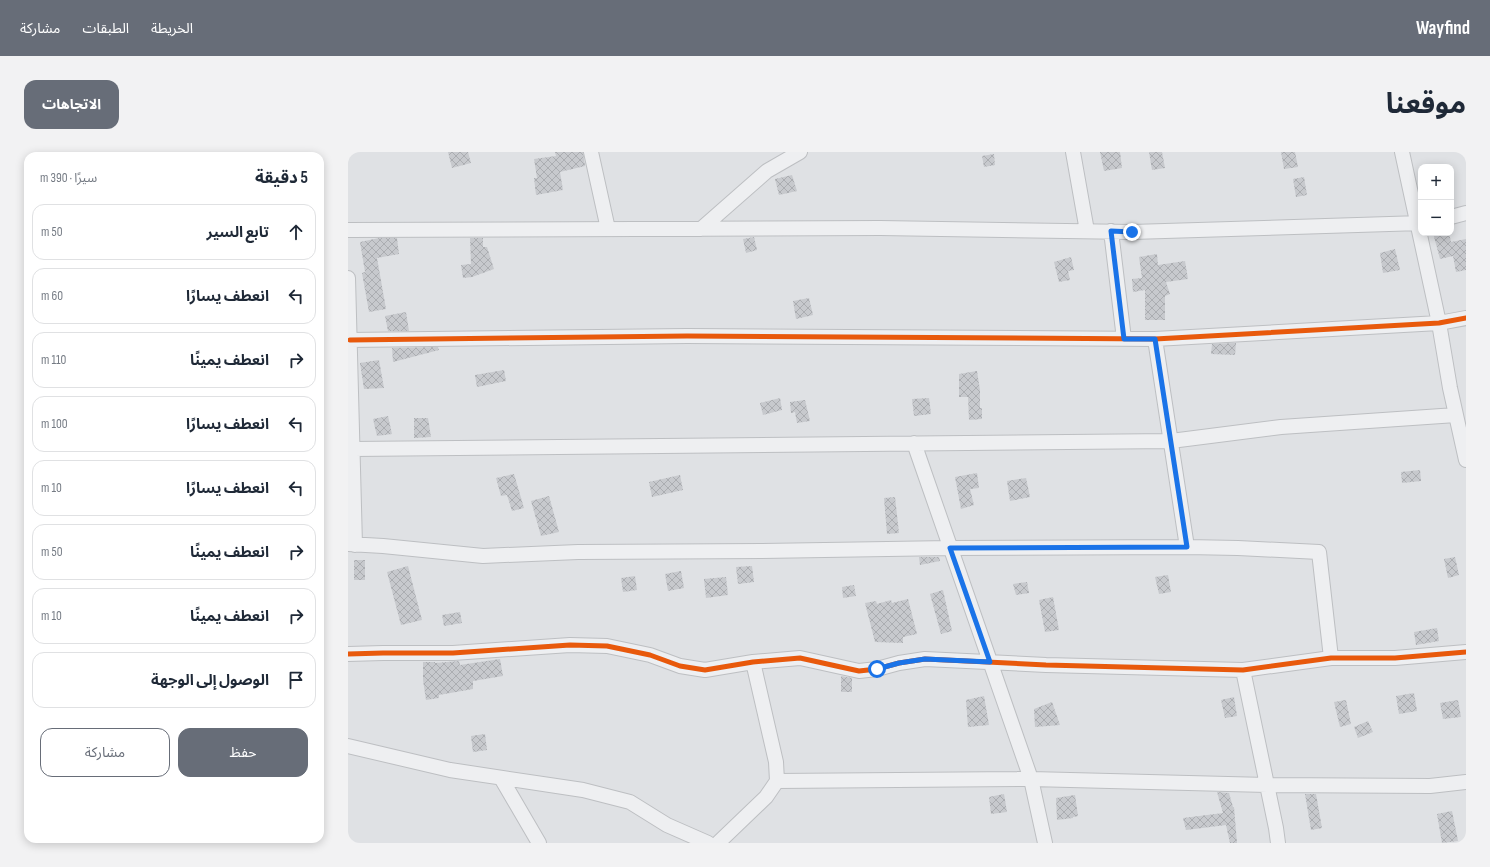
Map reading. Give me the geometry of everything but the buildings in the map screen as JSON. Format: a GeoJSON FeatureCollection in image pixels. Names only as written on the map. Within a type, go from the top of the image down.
{"type":"FeatureCollection","features":[{"type":"Feature","properties":{"kind":"street"},"geometry":{"type":"LineString","coordinates":[[591,152],[608,229]]}},
{"type":"Feature","properties":{"kind":"street"},"geometry":{"type":"LineString","coordinates":[[701,229],[767,171],[800,152]]}},
{"type":"Feature","properties":{"kind":"street"},"geometry":{"type":"LineString","coordinates":[[1073,152],[1087,231]]}},
{"type":"Feature","properties":{"kind":"street"},"geometry":{"type":"LineString","coordinates":[[1402,152],[1418,219]]}},
{"type":"Feature","properties":{"kind":"street"},"geometry":{"type":"LineString","coordinates":[[1454,216],[1466,213]]}},
{"type":"Feature","properties":{"kind":"street"},"geometry":{"type":"LineString","coordinates":[[348,230],[880,228],[1111,231],[1418,223]]}},
{"type":"Feature","properties":{"kind":"street"},"geometry":{"type":"LineString","coordinates":[[1111,231],[1124,339]]}},
{"type":"Feature","properties":{"kind":"street"},"geometry":{"type":"LineString","coordinates":[[1422,236],[1450,388],[1465,452]]}},
{"type":"Feature","properties":{"kind":"street"},"geometry":{"type":"LineString","coordinates":[[348,278],[353,449],[351,544],[483,556],[578,552],[950,548],[1187,547],[1319,552],[1331,658]]}},
{"type":"Feature","properties":{"kind":"street"},"geometry":{"type":"LineString","coordinates":[[350,340],[687,336],[1155,339],[1439,323],[1466,318]]}},
{"type":"Feature","properties":{"kind":"street"},"geometry":{"type":"LineString","coordinates":[[1155,339],[1187,547]]}},
{"type":"Feature","properties":{"kind":"street"},"geometry":{"type":"LineString","coordinates":[[353,449],[1171,441],[1281,427],[1456,415]]}},
{"type":"Feature","properties":{"kind":"street"},"geometry":{"type":"LineString","coordinates":[[914,443],[1031,779],[1045,843]]}},
{"type":"Feature","properties":{"kind":"street"},"geometry":{"type":"LineString","coordinates":[[348,654],[454,653],[570,645],[607,646],[650,655],[680,666],[705,670],[753,662],[800,658],[859,671],[877,669],[899,663],[925,659],[1046,665],[1243,670],[1331,658],[1395,658],[1466,652]]}},
{"type":"Feature","properties":{"kind":"street"},"geometry":{"type":"LineString","coordinates":[[718,843],[766,797],[777,781],[776,762],[753,662]]}},
{"type":"Feature","properties":{"kind":"street"},"geometry":{"type":"LineString","coordinates":[[1243,670],[1278,843]]}},
{"type":"Feature","properties":{"kind":"street"},"geometry":{"type":"LineString","coordinates":[[348,746],[450,770],[583,790],[630,802],[667,824],[708,843]]}},
{"type":"Feature","properties":{"kind":"street"},"geometry":{"type":"LineString","coordinates":[[501,778],[539,843]]}},
{"type":"Feature","properties":{"kind":"street"},"geometry":{"type":"LineString","coordinates":[[777,781],[1031,779],[1267,785],[1430,786],[1466,782]]}},
{"type":"Feature","properties":{"kind":"cycle path"},"geometry":{"type":"LineString","coordinates":[[350,340],[687,336],[1155,339],[1439,323],[1466,318]]}},
{"type":"Feature","properties":{"kind":"cycle path"},"geometry":{"type":"LineString","coordinates":[[348,654],[453,653],[570,645],[607,646],[650,655],[680,666],[705,670],[753,662],[800,658],[859,671],[877,669],[899,663],[925,659],[1046,665],[1243,670],[1331,658],[1395,658],[1466,652]]}},
{"type":"Feature","properties":{"kind":"route"},"geometry":{"type":"LineString","coordinates":[[877,669],[899,663],[925,659],[990,662],[950,548],[1187,547],[1155,339],[1124,339],[1111,231],[1132,232]]}}]}
